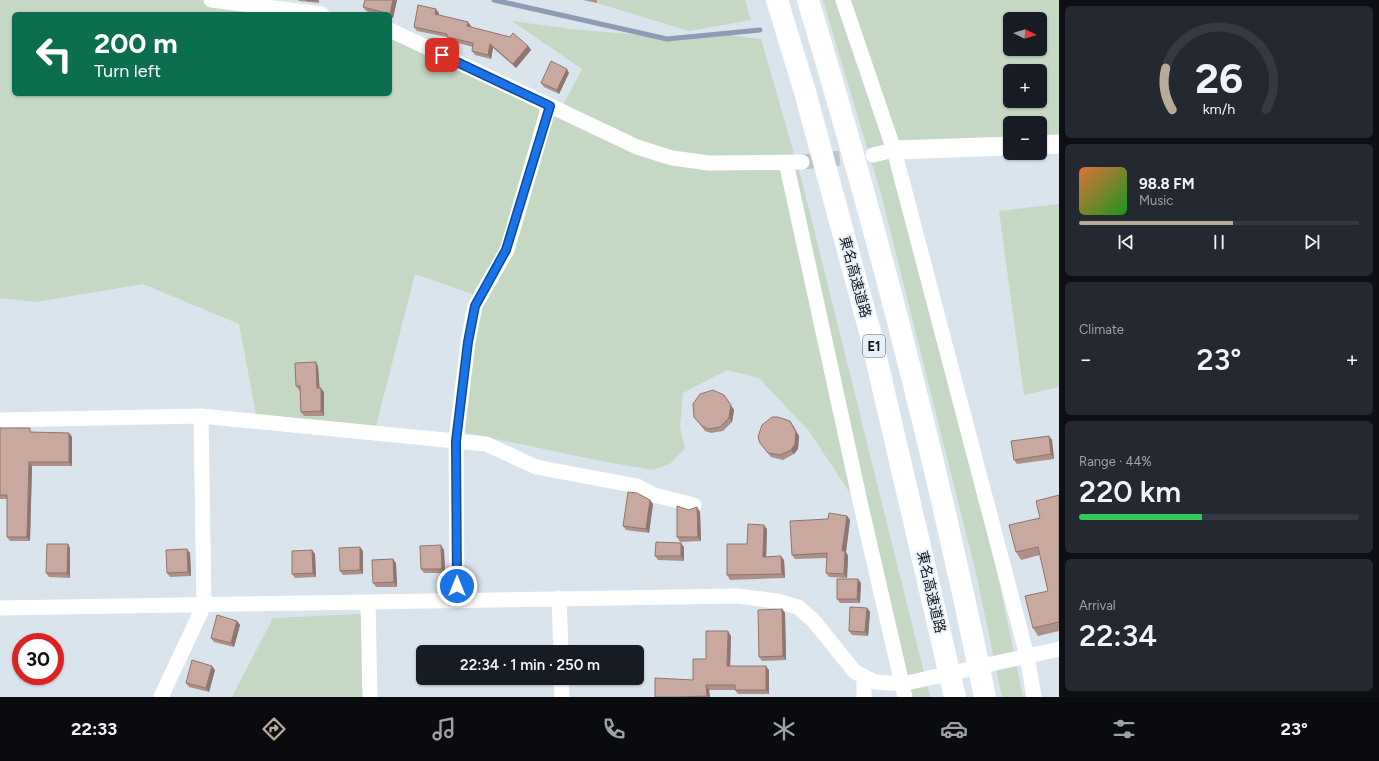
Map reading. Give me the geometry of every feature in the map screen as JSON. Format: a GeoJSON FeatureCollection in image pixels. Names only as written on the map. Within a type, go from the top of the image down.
{"type":"FeatureCollection","features":[{"type":"Feature","properties":{"kind":"highway","name":"東名高速道路"},"geometry":{"type":"LineString","coordinates":[[777,0],[805,92],[870,332],[955,697]]}},
{"type":"Feature","properties":{"kind":"highway","name":"E1"},"geometry":{"type":"LineString","coordinates":[[808,0],[834,85],[899,323],[986,697]]}},
{"type":"Feature","properties":{"kind":"street"},"geometry":{"type":"LineString","coordinates":[[211,0],[306,12]]}},
{"type":"Feature","properties":{"kind":"street"},"geometry":{"type":"LineString","coordinates":[[843,0],[894,150],[1021,657],[1034,697]]}},
{"type":"Feature","properties":{"kind":"street"},"geometry":{"type":"LineString","coordinates":[[392,31],[637,147],[672,158],[709,163],[802,162]]}},
{"type":"Feature","properties":{"kind":"street"},"geometry":{"type":"LineString","coordinates":[[457,600],[456,441],[468,342],[475,306],[506,250],[550,106]]}},
{"type":"Feature","properties":{"kind":"street"},"geometry":{"type":"LineString","coordinates":[[1047,145],[1059,144]]}},
{"type":"Feature","properties":{"kind":"street"},"geometry":{"type":"LineString","coordinates":[[873,155],[894,150],[1003,146]]}},
{"type":"Feature","properties":{"kind":"street"},"geometry":{"type":"LineString","coordinates":[[786,162],[860,506],[903,690]]}},
{"type":"Feature","properties":{"kind":"street"},"geometry":{"type":"LineString","coordinates":[[161,697],[204,604],[201,416]]}},
{"type":"Feature","properties":{"kind":"street"},"geometry":{"type":"LineString","coordinates":[[0,420],[201,416],[486,444],[536,467],[637,486],[654,495],[694,505]]}},
{"type":"Feature","properties":{"kind":"street"},"geometry":{"type":"LineString","coordinates":[[0,608],[737,596],[777,600],[798,607],[812,620],[855,672],[876,682],[903,690],[1021,657],[1059,650]]}},
{"type":"Feature","properties":{"kind":"street"},"geometry":{"type":"LineString","coordinates":[[559,598],[561,645]]}},
{"type":"Feature","properties":{"kind":"street"},"geometry":{"type":"LineString","coordinates":[[368,602],[370,697]]}},
{"type":"Feature","properties":{"kind":"street"},"geometry":{"type":"LineString","coordinates":[[864,676],[864,697]]}},
{"type":"Feature","properties":{"kind":"street"},"geometry":{"type":"LineString","coordinates":[[561,685],[562,697]]}},
{"type":"Feature","properties":{"kind":"green space"},"geometry":{"type":"Polygon","coordinates":[[[0,0],[211,0],[288,12],[12,12],[12,96],[392,96],[392,35],[560,111],[582,69],[512,21],[571,29],[674,38],[721,34],[761,39],[803,185],[930,697],[911,697],[852,496],[809,431],[759,378],[727,370],[683,393],[680,427],[685,448],[671,463],[654,470],[606,462],[457,431],[481,297],[415,274],[376,426],[256,414],[239,324],[143,284],[36,302],[0,298],[0,0]]]}},
{"type":"Feature","properties":{"kind":"green space"},"geometry":{"type":"Polygon","coordinates":[[[597,0],[745,0],[751,20],[689,31],[597,3],[597,0]]]}},
{"type":"Feature","properties":{"kind":"green space"},"geometry":{"type":"Polygon","coordinates":[[[823,0],[1059,0],[1059,144],[1047,145],[1047,116],[1003,116],[1003,146],[894,150],[971,448],[1023,697],[1002,697],[976,573],[881,194],[823,0]]]}},
{"type":"Feature","properties":{"kind":"green space"},"geometry":{"type":"Polygon","coordinates":[[[1059,204],[1059,387],[1024,395],[999,211],[1059,204]]]}},
{"type":"Feature","properties":{"kind":"green space"},"geometry":{"type":"Polygon","coordinates":[[[362,614],[364,697],[232,697],[273,618],[362,614]]]}},
{"type":"Feature","properties":{"kind":"building"},"geometry":{"type":"Polygon","coordinates":[[[365,0],[393,0],[390,12],[382,12],[363,7],[365,0]]]}},
{"type":"Feature","properties":{"kind":"building"},"geometry":{"type":"Polygon","coordinates":[[[418,5],[436,9],[435,14],[468,22],[467,26],[510,37],[513,33],[528,46],[513,64],[490,44],[488,55],[472,51],[473,43],[447,37],[447,34],[414,27],[418,5]]]}},
{"type":"Feature","properties":{"kind":"building"},"geometry":{"type":"Polygon","coordinates":[[[551,61],[567,69],[557,90],[541,83],[551,61]]]}},
{"type":"Feature","properties":{"kind":"building"},"geometry":{"type":"Polygon","coordinates":[[[316,362],[317,388],[321,388],[321,411],[301,412],[300,386],[296,386],[295,363],[316,362]]]}},
{"type":"Feature","properties":{"kind":"building"},"geometry":{"type":"Polygon","coordinates":[[[713,390],[724,395],[731,405],[729,418],[720,427],[708,429],[702,426],[694,417],[693,404],[700,394],[713,390]]]}},
{"type":"Feature","properties":{"kind":"building"},"geometry":{"type":"Polygon","coordinates":[[[772,417],[778,417],[790,421],[796,432],[795,444],[791,450],[780,455],[768,453],[760,443],[758,437],[762,425],[772,417]]]}},
{"type":"Feature","properties":{"kind":"building"},"geometry":{"type":"Polygon","coordinates":[[[0,428],[30,428],[30,432],[69,433],[69,462],[29,462],[27,537],[7,537],[7,495],[0,495],[0,428]]]}},
{"type":"Feature","properties":{"kind":"building"},"geometry":{"type":"Polygon","coordinates":[[[1049,436],[1051,454],[1014,460],[1011,441],[1049,436]]]}},
{"type":"Feature","properties":{"kind":"building"},"geometry":{"type":"Polygon","coordinates":[[[628,492],[637,493],[650,500],[646,529],[623,526],[628,492]]]}},
{"type":"Feature","properties":{"kind":"building"},"geometry":{"type":"Polygon","coordinates":[[[1059,495],[1059,622],[1033,628],[1025,596],[1048,591],[1038,547],[1016,552],[1009,525],[1040,518],[1036,501],[1059,495]]]}},
{"type":"Feature","properties":{"kind":"building"},"geometry":{"type":"Polygon","coordinates":[[[677,506],[689,510],[697,507],[698,537],[677,537],[677,506]]]}},
{"type":"Feature","properties":{"kind":"building"},"geometry":{"type":"Polygon","coordinates":[[[829,513],[847,516],[842,551],[845,551],[844,574],[826,573],[827,553],[792,555],[790,521],[828,519],[829,513]]]}},
{"type":"Feature","properties":{"kind":"building"},"geometry":{"type":"Polygon","coordinates":[[[748,524],[764,525],[763,557],[781,556],[782,574],[727,575],[727,544],[747,544],[748,524]]]}},
{"type":"Feature","properties":{"kind":"building"},"geometry":{"type":"Polygon","coordinates":[[[656,542],[681,543],[681,556],[655,556],[656,542]]]}},
{"type":"Feature","properties":{"kind":"building"},"geometry":{"type":"Polygon","coordinates":[[[47,544],[68,544],[67,573],[46,573],[47,544]]]}},
{"type":"Feature","properties":{"kind":"building"},"geometry":{"type":"Polygon","coordinates":[[[441,545],[442,569],[421,569],[420,546],[441,545]]]}},
{"type":"Feature","properties":{"kind":"building"},"geometry":{"type":"Polygon","coordinates":[[[360,547],[360,570],[340,571],[339,548],[360,547]]]}},
{"type":"Feature","properties":{"kind":"building"},"geometry":{"type":"Polygon","coordinates":[[[187,549],[188,572],[167,573],[166,550],[187,549]]]}},
{"type":"Feature","properties":{"kind":"building"},"geometry":{"type":"Polygon","coordinates":[[[312,550],[313,573],[292,574],[292,551],[312,550]]]}},
{"type":"Feature","properties":{"kind":"building"},"geometry":{"type":"Polygon","coordinates":[[[393,559],[394,582],[373,583],[372,560],[393,559]]]}},
{"type":"Feature","properties":{"kind":"building"},"geometry":{"type":"Polygon","coordinates":[[[837,579],[858,579],[857,599],[837,599],[837,579]]]}},
{"type":"Feature","properties":{"kind":"building"},"geometry":{"type":"Polygon","coordinates":[[[850,607],[867,608],[865,632],[849,631],[850,607]]]}},
{"type":"Feature","properties":{"kind":"building"},"geometry":{"type":"Polygon","coordinates":[[[782,609],[783,656],[759,657],[758,610],[782,609]]]}},
{"type":"Feature","properties":{"kind":"building"},"geometry":{"type":"Polygon","coordinates":[[[217,615],[237,621],[231,643],[211,638],[217,615]]]}},
{"type":"Feature","properties":{"kind":"building"},"geometry":{"type":"Polygon","coordinates":[[[706,631],[728,631],[727,666],[766,666],[766,690],[735,690],[735,685],[706,685],[707,696],[655,697],[655,678],[693,680],[693,659],[706,659],[706,631]]]}},
{"type":"Feature","properties":{"kind":"building"},"geometry":{"type":"Polygon","coordinates":[[[192,660],[212,666],[206,688],[186,683],[192,660]]]}},
{"type":"Feature","properties":{"kind":"waterway"},"geometry":{"type":"LineString","coordinates":[[494,0],[667,39],[760,30]]}},
{"type":"Feature","properties":{"kind":"tunnel"},"geometry":{"type":"LineString","coordinates":[[802,162],[873,155]]}},
{"type":"Feature","properties":{"kind":"route"},"geometry":{"type":"LineString","coordinates":[[442,55],[550,106],[506,250],[475,306],[468,342],[456,441],[457,586]]}}]}
